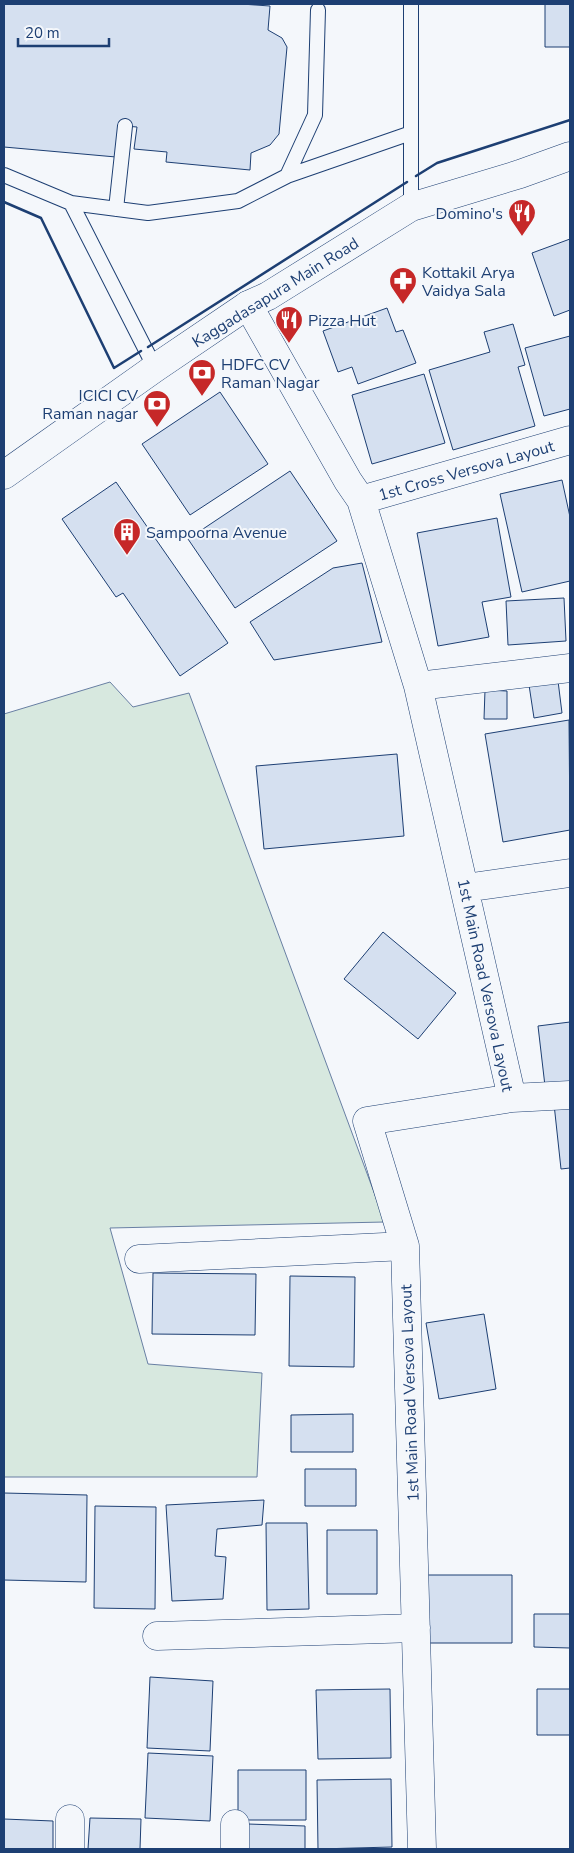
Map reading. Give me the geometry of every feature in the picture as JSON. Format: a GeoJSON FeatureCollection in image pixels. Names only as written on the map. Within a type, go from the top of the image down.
{"type":"FeatureCollection","features":[{"type":"Feature","properties":{"kind":"street","name":"Kaggadasapura Main Road"},"geometry":{"type":"LineString","coordinates":[[4,475],[248,305],[268,296],[411,207],[520,174],[570,156]]}},
{"type":"Feature","properties":{"kind":"street","name":"1st Main Road Versova Layout"},"geometry":{"type":"LineString","coordinates":[[248,305],[361,500],[418,686],[512,1098],[367,1121],[405,1246],[422,1849]]}},
{"type":"Feature","properties":{"kind":"street","name":"1st Cross Versova Layout"},"geometry":{"type":"LineString","coordinates":[[361,500],[570,440]]}},
{"type":"Feature","properties":{"kind":"street"},"geometry":{"type":"LineString","coordinates":[[418,686],[570,668]]}},
{"type":"Feature","properties":{"kind":"street"},"geometry":{"type":"LineString","coordinates":[[465,888],[570,873]]}},
{"type":"Feature","properties":{"kind":"street"},"geometry":{"type":"LineString","coordinates":[[512,1098],[570,1095]]}},
{"type":"Feature","properties":{"kind":"street"},"geometry":{"type":"LineString","coordinates":[[138,1259],[405,1246]]}},
{"type":"Feature","properties":{"kind":"street"},"geometry":{"type":"LineString","coordinates":[[157,1636],[416,1628]]}},
{"type":"Feature","properties":{"kind":"street"},"geometry":{"type":"LineString","coordinates":[[70,1819],[70,1849]]}},
{"type":"Feature","properties":{"kind":"lane"},"geometry":{"type":"LineString","coordinates":[[411,4],[411,207]]}},
{"type":"Feature","properties":{"kind":"lane"},"geometry":{"type":"LineString","coordinates":[[287,176],[315,115],[318,10]]}},
{"type":"Feature","properties":{"kind":"lane"},"geometry":{"type":"LineString","coordinates":[[116,209],[125,126]]}},
{"type":"Feature","properties":{"kind":"lane"},"geometry":{"type":"LineString","coordinates":[[4,175],[71,203],[148,213],[238,201],[287,176],[411,132]]}},
{"type":"Feature","properties":{"kind":"lane"},"geometry":{"type":"LineString","coordinates":[[71,203],[155,368]]}},
{"type":"Feature","properties":{"kind":"shaded area"},"geometry":{"type":"Polygon","coordinates":[[[110,682],[133,707],[189,693],[385,1222],[110,1228],[148,1364],[262,1373],[257,1477],[4,1477],[4,714],[110,682]]]}},
{"type":"Feature","properties":{"kind":"building"},"geometry":{"type":"Polygon","coordinates":[[[4,4],[241,4],[270,6],[268,30],[282,38],[287,47],[279,134],[270,145],[251,153],[250,170],[166,162],[167,152],[134,149],[137,127],[125,126],[116,157],[4,147],[4,4]]]}},
{"type":"Feature","properties":{"kind":"building"},"geometry":{"type":"Polygon","coordinates":[[[545,4],[570,4],[570,47],[545,47],[545,4]]]}},
{"type":"Feature","properties":{"kind":"building"},"geometry":{"type":"Polygon","coordinates":[[[570,239],[570,310],[554,316],[532,253],[570,239]]]}},
{"type":"Feature","properties":{"kind":"building"},"geometry":{"type":"Polygon","coordinates":[[[387,308],[396,332],[403,330],[416,363],[358,384],[352,367],[338,372],[323,331],[387,308]]]}},
{"type":"Feature","properties":{"kind":"building"},"geometry":{"type":"Polygon","coordinates":[[[513,324],[525,365],[518,367],[535,426],[453,450],[429,370],[490,352],[484,332],[513,324]]]}},
{"type":"Feature","properties":{"kind":"building"},"geometry":{"type":"Polygon","coordinates":[[[570,336],[570,409],[544,416],[525,348],[570,336]]]}},
{"type":"Feature","properties":{"kind":"building"},"geometry":{"type":"Polygon","coordinates":[[[424,374],[445,443],[372,464],[352,395],[424,374]]]}},
{"type":"Feature","properties":{"kind":"building"},"geometry":{"type":"Polygon","coordinates":[[[220,392],[268,464],[190,515],[142,444],[220,392]]]}},
{"type":"Feature","properties":{"kind":"building"},"geometry":{"type":"Polygon","coordinates":[[[290,471],[337,541],[235,608],[188,539],[290,471]]]}},
{"type":"Feature","properties":{"kind":"building"},"geometry":{"type":"Polygon","coordinates":[[[562,480],[570,517],[570,581],[522,592],[500,494],[562,480]]]}},
{"type":"Feature","properties":{"kind":"building","name":"Sampoorna Avenue"},"geometry":{"type":"Polygon","coordinates":[[[116,482],[228,643],[180,676],[123,593],[116,597],[62,519],[116,482]]]}},
{"type":"Feature","properties":{"kind":"building"},"geometry":{"type":"Polygon","coordinates":[[[497,518],[511,597],[482,602],[489,637],[438,646],[417,533],[497,518]]]}},
{"type":"Feature","properties":{"kind":"building"},"geometry":{"type":"Polygon","coordinates":[[[362,563],[382,642],[274,660],[250,622],[333,568],[362,563]]]}},
{"type":"Feature","properties":{"kind":"building"},"geometry":{"type":"Polygon","coordinates":[[[564,598],[566,641],[508,645],[506,601],[564,598]]]}},
{"type":"Feature","properties":{"kind":"building"},"geometry":{"type":"Polygon","coordinates":[[[558,681],[562,713],[534,718],[529,685],[558,681]]]}},
{"type":"Feature","properties":{"kind":"building"},"geometry":{"type":"Polygon","coordinates":[[[485,690],[507,691],[507,719],[484,719],[485,690]]]}},
{"type":"Feature","properties":{"kind":"building"},"geometry":{"type":"Polygon","coordinates":[[[569,720],[570,830],[503,842],[485,734],[569,720]]]}},
{"type":"Feature","properties":{"kind":"building"},"geometry":{"type":"Polygon","coordinates":[[[397,754],[404,836],[264,849],[256,766],[397,754]]]}},
{"type":"Feature","properties":{"kind":"building"},"geometry":{"type":"Polygon","coordinates":[[[383,932],[456,993],[418,1039],[344,979],[383,932]]]}},
{"type":"Feature","properties":{"kind":"building"},"geometry":{"type":"Polygon","coordinates":[[[570,1022],[570,1083],[545,1086],[538,1026],[570,1022]]]}},
{"type":"Feature","properties":{"kind":"building"},"geometry":{"type":"Polygon","coordinates":[[[570,1102],[570,1168],[561,1169],[554,1104],[570,1102]]]}},
{"type":"Feature","properties":{"kind":"building"},"geometry":{"type":"Polygon","coordinates":[[[153,1273],[256,1274],[255,1335],[152,1334],[153,1273]]]}},
{"type":"Feature","properties":{"kind":"building"},"geometry":{"type":"Polygon","coordinates":[[[290,1276],[355,1277],[354,1367],[289,1366],[290,1276]]]}},
{"type":"Feature","properties":{"kind":"building"},"geometry":{"type":"Polygon","coordinates":[[[484,1314],[496,1389],[439,1399],[426,1323],[484,1314]]]}},
{"type":"Feature","properties":{"kind":"building"},"geometry":{"type":"Polygon","coordinates":[[[353,1414],[353,1452],[291,1452],[291,1415],[353,1414]]]}},
{"type":"Feature","properties":{"kind":"building"},"geometry":{"type":"Polygon","coordinates":[[[305,1469],[356,1469],[356,1506],[305,1506],[305,1469]]]}},
{"type":"Feature","properties":{"kind":"building"},"geometry":{"type":"Polygon","coordinates":[[[4,1493],[87,1495],[86,1582],[4,1580],[4,1493]]]}},
{"type":"Feature","properties":{"kind":"building"},"geometry":{"type":"Polygon","coordinates":[[[264,1500],[262,1525],[217,1529],[215,1556],[226,1557],[223,1599],[172,1601],[166,1505],[264,1500]]]}},
{"type":"Feature","properties":{"kind":"building"},"geometry":{"type":"Polygon","coordinates":[[[95,1506],[156,1507],[155,1609],[94,1608],[95,1506]]]}},
{"type":"Feature","properties":{"kind":"building"},"geometry":{"type":"Polygon","coordinates":[[[266,1523],[307,1523],[309,1609],[267,1610],[266,1523]]]}},
{"type":"Feature","properties":{"kind":"building"},"geometry":{"type":"Polygon","coordinates":[[[327,1530],[377,1530],[377,1594],[327,1594],[327,1530]]]}},
{"type":"Feature","properties":{"kind":"building"},"geometry":{"type":"Polygon","coordinates":[[[427,1575],[512,1575],[512,1643],[427,1643],[427,1575]]]}},
{"type":"Feature","properties":{"kind":"building"},"geometry":{"type":"Polygon","coordinates":[[[534,1614],[570,1614],[570,1648],[534,1647],[534,1614]]]}},
{"type":"Feature","properties":{"kind":"building"},"geometry":{"type":"Polygon","coordinates":[[[150,1677],[213,1681],[210,1751],[147,1748],[150,1677]]]}},
{"type":"Feature","properties":{"kind":"building"},"geometry":{"type":"Polygon","coordinates":[[[390,1689],[391,1758],[318,1759],[316,1690],[390,1689]]]}},
{"type":"Feature","properties":{"kind":"building"},"geometry":{"type":"Polygon","coordinates":[[[537,1689],[570,1689],[570,1735],[537,1735],[537,1689]]]}},
{"type":"Feature","properties":{"kind":"building"},"geometry":{"type":"Polygon","coordinates":[[[148,1753],[213,1756],[210,1821],[145,1818],[148,1753]]]}},
{"type":"Feature","properties":{"kind":"building"},"geometry":{"type":"Polygon","coordinates":[[[238,1770],[306,1770],[306,1820],[238,1820],[238,1770]]]}},
{"type":"Feature","properties":{"kind":"building"},"geometry":{"type":"Polygon","coordinates":[[[391,1779],[392,1847],[318,1849],[317,1780],[391,1779]]]}},
{"type":"Feature","properties":{"kind":"building"},"geometry":{"type":"Polygon","coordinates":[[[90,1818],[141,1819],[140,1849],[88,1849],[90,1818]]]}},
{"type":"Feature","properties":{"kind":"building"},"geometry":{"type":"Polygon","coordinates":[[[4,1819],[53,1821],[53,1849],[4,1849],[4,1819]]]}},
{"type":"Feature","properties":{"kind":"building"},"geometry":{"type":"Polygon","coordinates":[[[248,1824],[305,1826],[305,1849],[247,1849],[248,1824]]]}},
{"type":"Feature","properties":{"kind":"wall"},"geometry":{"type":"LineString","coordinates":[[416,176],[437,163],[570,120]]}},
{"type":"Feature","properties":{"kind":"wall"},"geometry":{"type":"LineString","coordinates":[[148,347],[407,182]]}},
{"type":"Feature","properties":{"kind":"wall"},"geometry":{"type":"LineString","coordinates":[[4,202],[41,218],[114,368],[141,351]]}},
{"type":"Feature","properties":{"kind":"place","name":"Domino's"},"geometry":{"type":"Point","coordinates":[522,237]}},
{"type":"Feature","properties":{"kind":"place","name":"Kottakil Arya Vaidya Sala"},"geometry":{"type":"Point","coordinates":[403,305]}},
{"type":"Feature","properties":{"kind":"place","name":"Pizza Hut"},"geometry":{"type":"Point","coordinates":[289,344]}},
{"type":"Feature","properties":{"kind":"place","name":"HDFC CV Raman Nagar"},"geometry":{"type":"Point","coordinates":[202,397]}},
{"type":"Feature","properties":{"kind":"place","name":"ICICI CV Raman nagar"},"geometry":{"type":"Point","coordinates":[157,428]}},
{"type":"Feature","properties":{"kind":"place","name":"Sampoorna Avenue"},"geometry":{"type":"Point","coordinates":[127,556]}}]}
